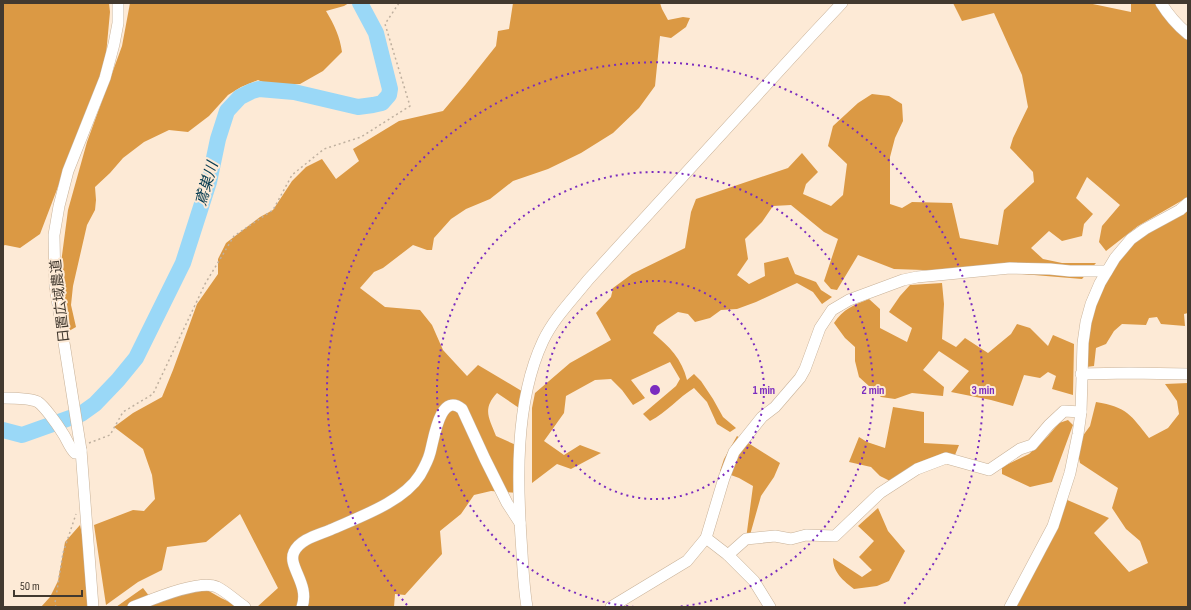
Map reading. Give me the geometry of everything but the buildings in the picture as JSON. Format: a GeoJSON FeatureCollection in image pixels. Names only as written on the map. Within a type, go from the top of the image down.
{"type":"FeatureCollection","features":[{"type":"Feature","properties":{"kind":"street","name":"日置広域農道"},"geometry":{"type":"LineString","coordinates":[[94,607],[84,448],[77,423],[55,286],[54,235],[59,206],[68,171],[102,85],[114,44],[118,23],[118,3]]}},
{"type":"Feature","properties":{"kind":"street"},"geometry":{"type":"LineString","coordinates":[[526,607],[520,523],[520,441],[525,400],[532,369],[544,340],[558,316],[588,280],[842,3]]}},
{"type":"Feature","properties":{"kind":"street"},"geometry":{"type":"LineString","coordinates":[[1161,3],[1168,15],[1188,34]]}},
{"type":"Feature","properties":{"kind":"street"},"geometry":{"type":"LineString","coordinates":[[1010,607],[1053,526],[1070,473],[1081,412],[1083,343],[1086,322],[1092,304],[1107,271],[1115,258],[1131,239],[1145,229],[1180,210],[1188,203]]}},
{"type":"Feature","properties":{"kind":"street"},"geometry":{"type":"LineString","coordinates":[[611,607],[687,561],[706,538],[724,478],[734,452],[762,417],[775,407],[800,378],[805,369],[820,328],[832,310],[848,300],[903,280],[917,278],[1010,268],[1107,271]]}},
{"type":"Feature","properties":{"kind":"street"},"geometry":{"type":"LineString","coordinates":[[1081,374],[1130,372],[1188,374]]}},
{"type":"Feature","properties":{"kind":"street"},"geometry":{"type":"LineString","coordinates":[[3,398],[24,399],[38,402],[62,431],[70,448],[76,453],[84,448]]}},
{"type":"Feature","properties":{"kind":"street"},"geometry":{"type":"LineString","coordinates":[[302,607],[304,591],[292,558],[299,545],[307,539],[355,519],[385,504],[407,490],[424,469],[430,453],[439,418],[447,406],[457,405],[462,409],[507,503],[520,523]]}},
{"type":"Feature","properties":{"kind":"street"},"geometry":{"type":"LineString","coordinates":[[728,555],[746,539],[775,536],[791,538],[806,535],[834,536],[880,493],[917,469],[946,458],[989,470],[1020,449],[1032,445],[1049,425],[1064,411],[1081,412]]}},
{"type":"Feature","properties":{"kind":"street"},"geometry":{"type":"LineString","coordinates":[[706,538],[728,555],[754,581],[770,607]]}},
{"type":"Feature","properties":{"kind":"street"},"geometry":{"type":"LineString","coordinates":[[133,607],[166,594],[208,585],[217,587],[245,607]]}},
{"type":"Feature","properties":{"kind":"path"},"geometry":{"type":"LineString","coordinates":[[84,448],[110,435],[123,412],[153,394],[205,284],[234,236],[273,210],[292,175],[324,149],[361,137],[410,106],[384,24],[399,3]]}},
{"type":"Feature","properties":{"kind":"path"},"geometry":{"type":"LineString","coordinates":[[56,607],[55,603],[63,553],[77,509]]}},
{"type":"Feature","properties":{"kind":"shaded area"},"geometry":{"type":"Polygon","coordinates":[[[3,3],[109,3],[110,12],[106,55],[98,82],[40,234],[20,248],[5,245],[3,246],[3,3]]]}},
{"type":"Feature","properties":{"kind":"shaded area"},"geometry":{"type":"Polygon","coordinates":[[[130,3],[349,3],[326,11],[332,21],[340,41],[342,52],[323,71],[300,84],[270,85],[258,80],[241,87],[228,95],[209,116],[188,132],[169,130],[144,142],[123,158],[95,187],[95,210],[87,225],[73,286],[71,305],[76,327],[69,331],[61,263],[68,210],[87,142],[122,46],[130,3]]]}},
{"type":"Feature","properties":{"kind":"shaded area"},"geometry":{"type":"Polygon","coordinates":[[[513,3],[660,3],[668,20],[683,17],[690,18],[686,27],[671,38],[660,36],[655,86],[639,108],[613,133],[581,153],[548,169],[513,181],[490,199],[466,209],[451,219],[434,238],[432,250],[427,250],[413,245],[383,268],[374,272],[360,288],[385,307],[420,310],[432,325],[443,350],[467,376],[478,365],[525,393],[519,408],[497,393],[492,399],[488,409],[489,419],[496,436],[516,445],[518,493],[491,491],[474,495],[461,514],[440,531],[442,554],[405,595],[395,594],[394,607],[257,607],[278,588],[240,514],[206,542],[167,547],[162,570],[138,582],[106,605],[94,525],[133,510],[144,511],[155,499],[152,475],[143,449],[114,427],[133,413],[162,397],[197,304],[218,274],[218,259],[226,243],[260,217],[273,210],[292,181],[306,167],[322,159],[336,179],[359,161],[353,149],[399,121],[443,111],[496,46],[498,31],[509,29],[513,3]]]}},
{"type":"Feature","properties":{"kind":"shaded area"},"geometry":{"type":"Polygon","coordinates":[[[953,3],[1088,3],[1131,12],[1131,3],[1158,3],[1170,24],[1188,41],[1188,197],[1138,226],[1106,251],[1099,242],[1102,226],[1120,205],[1087,177],[1076,198],[1093,214],[1084,224],[1082,236],[1062,241],[1049,231],[1031,248],[1043,259],[1062,263],[1096,263],[1082,279],[1010,273],[894,269],[858,255],[837,290],[831,289],[824,281],[838,239],[824,232],[791,205],[773,206],[762,222],[745,239],[748,259],[737,275],[749,284],[765,276],[764,263],[788,257],[795,274],[816,282],[821,290],[832,297],[822,304],[813,292],[797,283],[756,302],[737,309],[721,310],[710,318],[695,322],[688,314],[678,312],[657,326],[653,333],[678,359],[685,372],[687,380],[694,374],[701,381],[723,417],[736,428],[730,432],[717,424],[707,402],[694,388],[650,421],[643,414],[676,386],[680,379],[670,362],[631,380],[645,398],[633,405],[622,390],[611,379],[595,380],[566,396],[564,413],[544,441],[564,455],[580,445],[601,453],[571,469],[557,464],[532,483],[532,408],[535,393],[570,363],[611,340],[596,313],[611,297],[613,288],[632,274],[685,248],[691,212],[696,199],[788,168],[802,153],[818,172],[806,184],[803,194],[831,206],[843,195],[847,164],[828,146],[833,126],[858,103],[872,94],[889,96],[902,104],[903,121],[895,138],[890,157],[890,204],[902,208],[912,202],[952,203],[960,238],[998,245],[1004,210],[1034,182],[1033,172],[1010,148],[1013,138],[1028,107],[1022,75],[994,13],[962,21],[953,3]]]}},
{"type":"Feature","properties":{"kind":"shaded area"},"geometry":{"type":"Polygon","coordinates":[[[1188,210],[1188,313],[1184,314],[1185,326],[1161,324],[1157,317],[1149,318],[1146,325],[1122,324],[1114,331],[1106,344],[1096,348],[1094,366],[1086,367],[1082,327],[1088,297],[1108,260],[1150,230],[1188,210]]]}},
{"type":"Feature","properties":{"kind":"shaded area"},"geometry":{"type":"Polygon","coordinates":[[[942,283],[944,304],[942,339],[956,347],[965,338],[988,353],[1011,334],[1017,324],[1030,328],[1048,346],[1053,335],[1074,344],[1073,395],[1052,389],[1056,376],[1048,372],[1040,378],[1024,375],[1013,406],[951,392],[969,371],[939,351],[923,370],[944,387],[943,396],[912,393],[895,399],[881,397],[859,377],[855,361],[855,347],[845,338],[834,323],[845,311],[869,299],[880,309],[880,328],[907,342],[912,328],[889,312],[910,285],[942,283]]]}},
{"type":"Feature","properties":{"kind":"shaded area"},"geometry":{"type":"Polygon","coordinates":[[[1188,383],[1188,607],[1011,607],[1065,499],[1109,518],[1094,533],[1129,572],[1148,563],[1140,541],[1126,529],[1112,508],[1118,488],[1080,463],[1078,454],[1082,437],[1090,426],[1096,402],[1115,406],[1127,413],[1149,438],[1168,428],[1179,414],[1177,401],[1165,384],[1188,383]]]}},
{"type":"Feature","properties":{"kind":"shaded area"},"geometry":{"type":"Polygon","coordinates":[[[893,407],[924,412],[924,443],[959,445],[953,460],[892,482],[880,476],[871,467],[849,462],[859,437],[867,442],[885,448],[893,407]]]}},
{"type":"Feature","properties":{"kind":"shaded area"},"geometry":{"type":"Polygon","coordinates":[[[1068,420],[1073,425],[1052,482],[1030,487],[1002,474],[1002,467],[1029,454],[1059,423],[1068,420]]]}},
{"type":"Feature","properties":{"kind":"shaded area"},"geometry":{"type":"Polygon","coordinates":[[[737,436],[780,463],[774,477],[761,496],[750,535],[746,539],[753,486],[739,478],[720,471],[724,459],[737,436]]]}},
{"type":"Feature","properties":{"kind":"shaded area"},"geometry":{"type":"Polygon","coordinates":[[[878,508],[888,531],[905,551],[889,581],[877,586],[854,589],[843,580],[837,572],[833,563],[833,558],[862,577],[872,570],[859,557],[874,541],[858,526],[878,508]]]}},
{"type":"Feature","properties":{"kind":"shaded area"},"geometry":{"type":"Polygon","coordinates":[[[80,525],[98,607],[41,607],[50,597],[58,581],[65,542],[80,525]]]}},
{"type":"Feature","properties":{"kind":"shaded area"},"geometry":{"type":"Polygon","coordinates":[[[193,582],[240,607],[116,607],[143,588],[153,601],[193,582]]]}},
{"type":"Feature","properties":{"kind":"waterway","name":"鳶巣川"},"geometry":{"type":"LineString","coordinates":[[3,430],[22,435],[81,414],[95,404],[118,380],[136,358],[183,263],[209,182],[218,139],[227,111],[240,97],[259,89],[294,92],[358,107],[382,103],[389,95],[390,89],[376,33],[360,3]]}}]}
